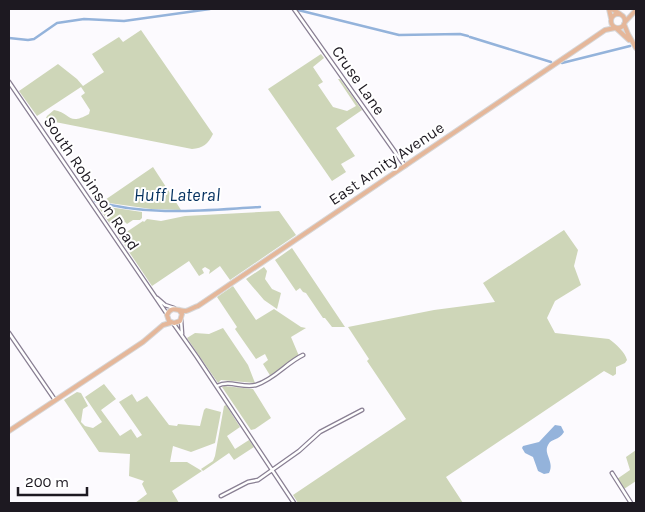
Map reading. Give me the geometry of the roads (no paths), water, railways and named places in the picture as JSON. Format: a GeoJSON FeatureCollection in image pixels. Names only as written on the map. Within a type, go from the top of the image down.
{"type":"FeatureCollection","features":[{"type":"Feature","properties":{"kind":"main road"},"geometry":{"type":"LineString","coordinates":[[611,9],[624,18],[636,48]]}},
{"type":"Feature","properties":{"kind":"main road"},"geometry":{"type":"LineString","coordinates":[[611,9],[611,24],[633,43]]}},
{"type":"Feature","properties":{"kind":"main road"},"geometry":{"type":"LineString","coordinates":[[611,19],[614,15],[636,10]]}},
{"type":"Feature","properties":{"kind":"main road"},"geometry":{"type":"LineString","coordinates":[[616,28],[625,23],[636,10]]}},
{"type":"Feature","properties":{"kind":"main road","name":"East Amity Avenue"},"geometry":{"type":"LineString","coordinates":[[589,41],[611,19]]}},
{"type":"Feature","properties":{"kind":"main road","name":"East Amity Avenue"},"geometry":{"type":"LineString","coordinates":[[181,320],[198,306],[589,41],[606,30],[616,28]]}},
{"type":"Feature","properties":{"kind":"main road","name":"East Amity Avenue"},"geometry":{"type":"LineString","coordinates":[[177,309],[187,310],[198,306]]}},
{"type":"Feature","properties":{"kind":"main road"},"geometry":{"type":"LineString","coordinates":[[9,431],[154,334],[165,324],[181,320],[182,314],[177,309],[170,310],[154,334]]}},
{"type":"Feature","properties":{"kind":"main road"},"geometry":{"type":"LineString","coordinates":[[167,315],[172,323]]}},
{"type":"Feature","properties":{"kind":"street","name":"Cruse Lane"},"geometry":{"type":"LineString","coordinates":[[294,9],[405,166]]}},
{"type":"Feature","properties":{"kind":"street","name":"South Robinson Road"},"geometry":{"type":"LineString","coordinates":[[9,82],[167,315]]}},
{"type":"Feature","properties":{"kind":"street","name":"South Robinson Road"},"geometry":{"type":"LineString","coordinates":[[156,297],[165,304],[177,309]]}},
{"type":"Feature","properties":{"kind":"street"},"geometry":{"type":"LineString","coordinates":[[181,320],[182,335]]}},
{"type":"Feature","properties":{"kind":"street"},"geometry":{"type":"LineString","coordinates":[[172,323],[217,386],[294,503]]}},
{"type":"Feature","properties":{"kind":"street"},"geometry":{"type":"LineString","coordinates":[[9,333],[55,401]]}},
{"type":"Feature","properties":{"kind":"street"},"geometry":{"type":"LineString","coordinates":[[217,386],[226,383],[257,385],[276,376],[291,362],[303,355]]}},
{"type":"Feature","properties":{"kind":"street"},"geometry":{"type":"LineString","coordinates":[[221,496],[248,482],[258,480],[299,451],[320,432],[362,410]]}},
{"type":"Feature","properties":{"kind":"street"},"geometry":{"type":"LineString","coordinates":[[612,473],[631,503]]}},
{"type":"Feature","properties":{"kind":"water"},"geometry":{"type":"Polygon","coordinates":[[[555,425],[561,426],[564,432],[548,445],[547,452],[551,465],[549,473],[544,474],[538,471],[533,457],[525,453],[522,448],[523,446],[539,442],[555,425]]]}},
{"type":"Feature","properties":{"kind":"waterway"},"geometry":{"type":"LineString","coordinates":[[9,38],[34,39],[57,23],[84,19],[124,21],[210,9]]}},
{"type":"Feature","properties":{"kind":"waterway"},"geometry":{"type":"LineString","coordinates":[[298,10],[399,35],[460,34],[468,36]]}},
{"type":"Feature","properties":{"kind":"waterway"},"geometry":{"type":"LineString","coordinates":[[470,37],[551,62]]}},
{"type":"Feature","properties":{"kind":"waterway"},"geometry":{"type":"LineString","coordinates":[[562,63],[630,46]]}},
{"type":"Feature","properties":{"kind":"waterway","name":"Huff Lateral"},"geometry":{"type":"LineString","coordinates":[[95,201],[115,206],[156,211],[198,211],[260,207]]}}]}
